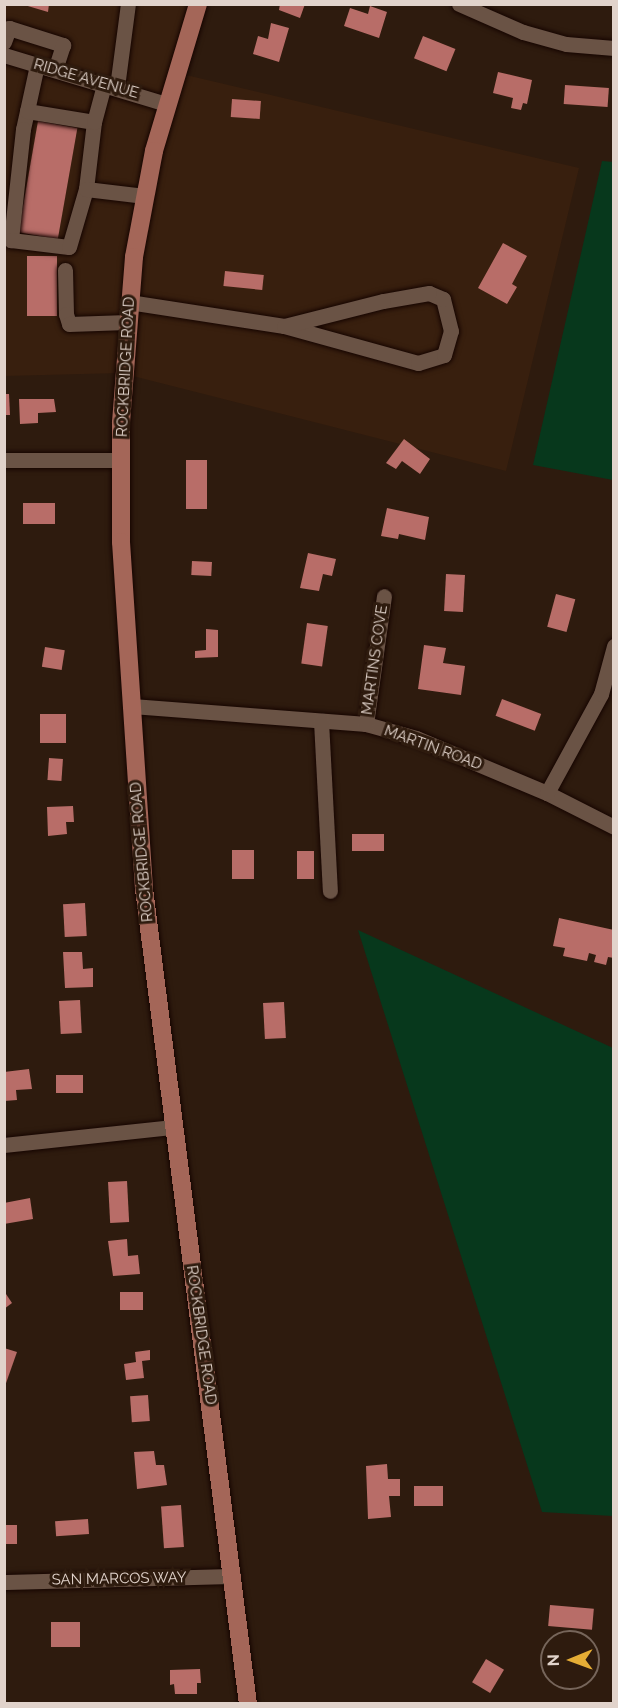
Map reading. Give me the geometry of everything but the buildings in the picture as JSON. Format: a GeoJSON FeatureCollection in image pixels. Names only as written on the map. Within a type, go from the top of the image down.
{"type":"FeatureCollection","features":[{"type":"Feature","properties":{"kind":"main road","name":"ROCKBRIDGE ROAD"},"geometry":{"type":"LineString","coordinates":[[198,4],[166,104],[144,196],[127,322],[121,460],[121,542],[144,889],[248,1704]]}},
{"type":"Feature","properties":{"kind":"street"},"geometry":{"type":"LineString","coordinates":[[37,65],[27,111],[11,240],[69,247],[86,189],[94,122],[111,85],[128,4]]}},
{"type":"Feature","properties":{"kind":"street"},"geometry":{"type":"LineString","coordinates":[[459,4],[523,32],[566,44],[614,48]]}},
{"type":"Feature","properties":{"kind":"street"},"geometry":{"type":"LineString","coordinates":[[4,42],[9,28],[63,45],[56,70]]}},
{"type":"Feature","properties":{"kind":"street","name":"RIDGE AVENUE"},"geometry":{"type":"LineString","coordinates":[[4,55],[111,85],[166,104]]}},
{"type":"Feature","properties":{"kind":"street"},"geometry":{"type":"LineString","coordinates":[[27,111],[94,122]]}},
{"type":"Feature","properties":{"kind":"street"},"geometry":{"type":"LineString","coordinates":[[86,189],[144,196]]}},
{"type":"Feature","properties":{"kind":"street"},"geometry":{"type":"LineString","coordinates":[[64,270],[66,314],[69,324],[127,322]]}},
{"type":"Feature","properties":{"kind":"street"},"geometry":{"type":"LineString","coordinates":[[129,302],[284,326],[418,363],[444,355],[451,331],[444,299],[429,293],[384,301],[284,326]]}},
{"type":"Feature","properties":{"kind":"street"},"geometry":{"type":"LineString","coordinates":[[4,460],[121,460]]}},
{"type":"Feature","properties":{"kind":"street","name":"MARTINS COVE"},"geometry":{"type":"LineString","coordinates":[[366,724],[384,596]]}},
{"type":"Feature","properties":{"kind":"street"},"geometry":{"type":"LineString","coordinates":[[547,793],[601,694],[614,646]]}},
{"type":"Feature","properties":{"kind":"street","name":"MARTIN ROAD"},"geometry":{"type":"LineString","coordinates":[[132,706],[366,724],[416,738],[547,793],[614,827]]}},
{"type":"Feature","properties":{"kind":"street"},"geometry":{"type":"LineString","coordinates":[[321,721],[330,891]]}},
{"type":"Feature","properties":{"kind":"street"},"geometry":{"type":"LineString","coordinates":[[4,1145],[173,1127]]}},
{"type":"Feature","properties":{"kind":"street","name":"SAN MARCOS WAY"},"geometry":{"type":"LineString","coordinates":[[4,1582],[233,1576]]}},
{"type":"Feature","properties":{"kind":"shaded area"},"geometry":{"type":"Polygon","coordinates":[[[4,5],[197,5],[169,71],[579,168],[506,471],[121,373],[5,376],[4,5]]]}},
{"type":"Feature","properties":{"kind":"green space"},"geometry":{"type":"Polygon","coordinates":[[[602,161],[614,162],[613,480],[533,465],[602,161]]]}},
{"type":"Feature","properties":{"kind":"green space"},"geometry":{"type":"Polygon","coordinates":[[[358,930],[613,1048],[613,1516],[542,1512],[358,930]]]}}]}
